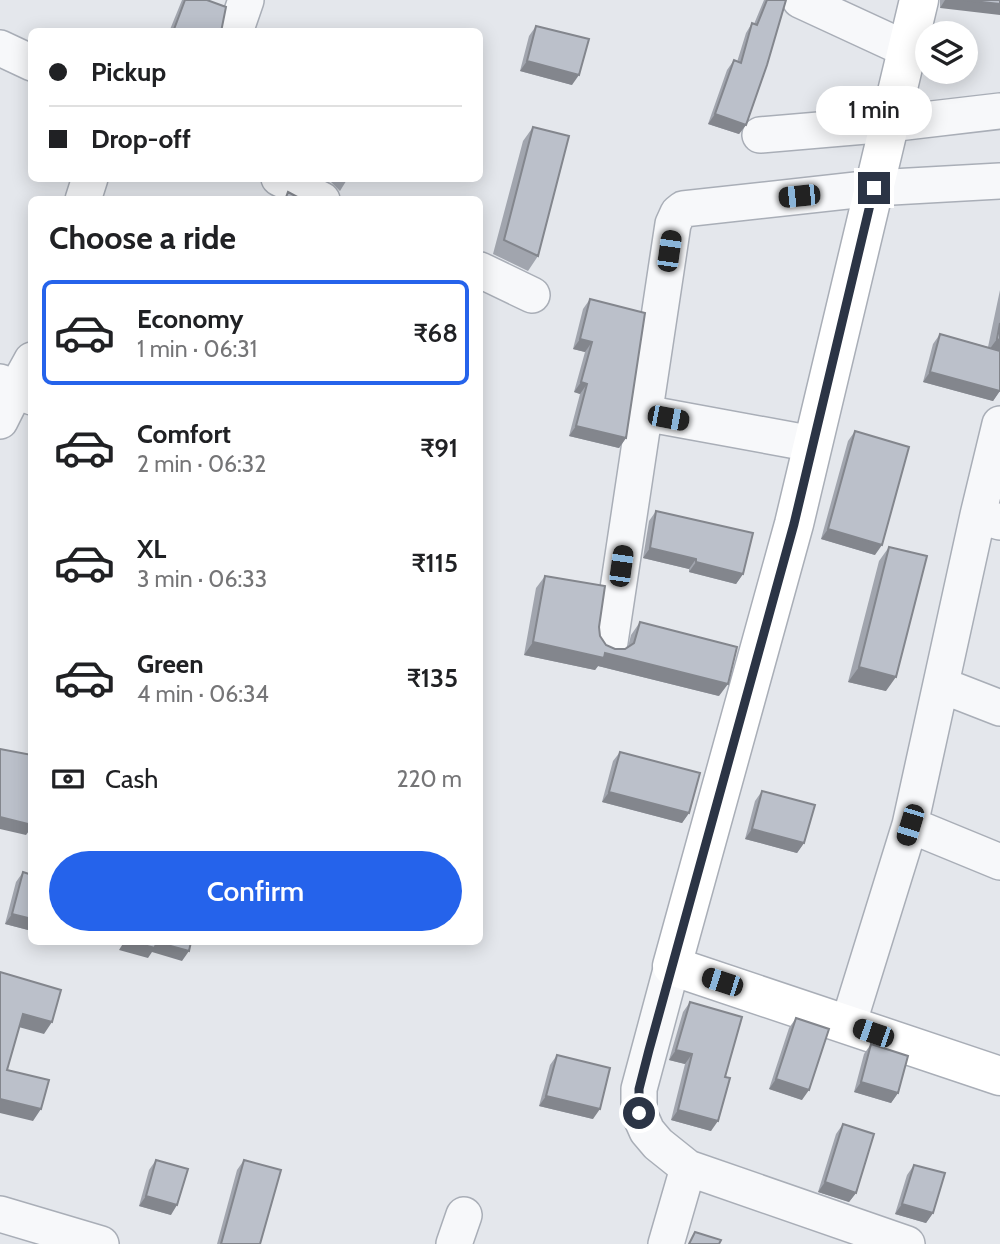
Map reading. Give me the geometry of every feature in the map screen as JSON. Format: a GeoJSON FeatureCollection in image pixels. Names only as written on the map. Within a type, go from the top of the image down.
{"type":"FeatureCollection","features":[{"type":"Feature","properties":{"kind":"street"},"geometry":{"type":"LineString","coordinates":[[237,28],[246,0]]}},
{"type":"Feature","properties":{"kind":"street"},"geometry":{"type":"LineString","coordinates":[[800,0],[906,49]]}},
{"type":"Feature","properties":{"kind":"street"},"geometry":{"type":"LineString","coordinates":[[907,1244],[688,1168],[658,1144],[647,1131],[639,1113],[639,1089],[794,524],[919,0]]}},
{"type":"Feature","properties":{"kind":"street"},"geometry":{"type":"LineString","coordinates":[[0,48],[28,61]]}},
{"type":"Feature","properties":{"kind":"street"},"geometry":{"type":"LineString","coordinates":[[760,135],[1000,111]]}},
{"type":"Feature","properties":{"kind":"street"},"geometry":{"type":"LineString","coordinates":[[610,642],[673,224],[680,211],[874,188],[1000,181]]}},
{"type":"Feature","properties":{"kind":"street"},"geometry":{"type":"LineString","coordinates":[[287,182],[314,196]]}},
{"type":"Feature","properties":{"kind":"street"},"geometry":{"type":"LineString","coordinates":[[483,271],[532,295]]}},
{"type":"Feature","properties":{"kind":"street"},"geometry":{"type":"LineString","coordinates":[[0,421],[20,382]]}},
{"type":"Feature","properties":{"kind":"street"},"geometry":{"type":"LineString","coordinates":[[644,413],[813,444]]}},
{"type":"Feature","properties":{"kind":"street"},"geometry":{"type":"LineString","coordinates":[[848,1025],[910,825],[940,685],[989,518],[1000,424]]}},
{"type":"Feature","properties":{"kind":"street"},"geometry":{"type":"LineString","coordinates":[[940,685],[1000,708]]}},
{"type":"Feature","properties":{"kind":"street"},"geometry":{"type":"LineString","coordinates":[[910,825],[1000,862]]}},
{"type":"Feature","properties":{"kind":"street"},"geometry":{"type":"LineString","coordinates":[[672,965],[1000,1076]]}},
{"type":"Feature","properties":{"kind":"street"},"geometry":{"type":"LineString","coordinates":[[666,1244],[688,1168]]}},
{"type":"Feature","properties":{"kind":"street"},"geometry":{"type":"LineString","coordinates":[[0,1214],[101,1244]]}},
{"type":"Feature","properties":{"kind":"building"},"geometry":{"type":"Polygon","coordinates":[[[185,0],[207,0],[226,7],[222,28],[174,28],[185,0]]]}},
{"type":"Feature","properties":{"kind":"building"},"geometry":{"type":"Polygon","coordinates":[[[767,0],[786,0],[746,125],[715,114],[734,60],[741,63],[752,23],[757,25],[767,0]]]}},
{"type":"Feature","properties":{"kind":"building"},"geometry":{"type":"Polygon","coordinates":[[[964,0],[1000,0],[1000,4],[964,0]]]}},
{"type":"Feature","properties":{"kind":"building"},"geometry":{"type":"Polygon","coordinates":[[[536,26],[589,39],[579,75],[527,61],[536,26]]]}},
{"type":"Feature","properties":{"kind":"building"},"geometry":{"type":"Polygon","coordinates":[[[533,127],[569,136],[538,256],[504,240],[533,127]]]}},
{"type":"Feature","properties":{"kind":"building"},"geometry":{"type":"Polygon","coordinates":[[[590,299],[645,313],[626,438],[576,426],[587,384],[581,382],[592,342],[580,339],[590,299]]]}},
{"type":"Feature","properties":{"kind":"building"},"geometry":{"type":"Polygon","coordinates":[[[940,334],[1000,351],[1000,391],[930,372],[940,334]]]}},
{"type":"Feature","properties":{"kind":"building"},"geometry":{"type":"Polygon","coordinates":[[[855,431],[909,447],[882,545],[828,529],[855,431]]]}},
{"type":"Feature","properties":{"kind":"building"},"geometry":{"type":"Polygon","coordinates":[[[656,511],[753,533],[743,574],[650,548],[656,511]]]}},
{"type":"Feature","properties":{"kind":"building"},"geometry":{"type":"Polygon","coordinates":[[[889,547],[927,556],[896,677],[859,667],[889,547]]]}},
{"type":"Feature","properties":{"kind":"building"},"geometry":{"type":"Polygon","coordinates":[[[545,576],[605,586],[600,636],[606,645],[615,649],[625,649],[634,643],[640,622],[737,647],[728,684],[605,653],[604,658],[533,642],[545,576]]]}},
{"type":"Feature","properties":{"kind":"building"},"geometry":{"type":"Polygon","coordinates":[[[0,749],[28,754],[28,824],[0,817],[0,749]]]}},
{"type":"Feature","properties":{"kind":"building"},"geometry":{"type":"Polygon","coordinates":[[[620,752],[700,773],[689,813],[609,792],[620,752]]]}},
{"type":"Feature","properties":{"kind":"building"},"geometry":{"type":"Polygon","coordinates":[[[762,791],[815,805],[804,843],[752,829],[762,791]]]}},
{"type":"Feature","properties":{"kind":"building"},"geometry":{"type":"Polygon","coordinates":[[[23,872],[28,874],[28,918],[12,914],[23,872]]]}},
{"type":"Feature","properties":{"kind":"building"},"geometry":{"type":"Polygon","coordinates":[[[167,945],[190,945],[189,951],[167,945]]]}},
{"type":"Feature","properties":{"kind":"building"},"geometry":{"type":"Polygon","coordinates":[[[0,972],[61,990],[52,1022],[23,1014],[7,1070],[49,1080],[41,1109],[0,1099],[0,972]]]}},
{"type":"Feature","properties":{"kind":"building"},"geometry":{"type":"Polygon","coordinates":[[[690,1002],[742,1017],[725,1077],[730,1078],[718,1121],[678,1110],[692,1054],[676,1050],[690,1002]]]}},
{"type":"Feature","properties":{"kind":"building"},"geometry":{"type":"Polygon","coordinates":[[[796,1018],[829,1029],[809,1090],[776,1079],[796,1018]]]}},
{"type":"Feature","properties":{"kind":"building"},"geometry":{"type":"Polygon","coordinates":[[[871,1044],[908,1056],[898,1093],[861,1082],[871,1044]]]}},
{"type":"Feature","properties":{"kind":"building"},"geometry":{"type":"Polygon","coordinates":[[[557,1055],[610,1068],[600,1109],[546,1096],[557,1055]]]}},
{"type":"Feature","properties":{"kind":"building"},"geometry":{"type":"Polygon","coordinates":[[[843,1124],[874,1134],[856,1193],[825,1182],[843,1124]]]}},
{"type":"Feature","properties":{"kind":"building"},"geometry":{"type":"Polygon","coordinates":[[[156,1160],[188,1169],[177,1205],[146,1196],[156,1160]]]}},
{"type":"Feature","properties":{"kind":"building"},"geometry":{"type":"Polygon","coordinates":[[[244,1160],[281,1170],[260,1244],[221,1244],[244,1160]]]}},
{"type":"Feature","properties":{"kind":"building"},"geometry":{"type":"Polygon","coordinates":[[[914,1165],[945,1173],[933,1213],[902,1204],[914,1165]]]}},
{"type":"Feature","properties":{"kind":"building"},"geometry":{"type":"Polygon","coordinates":[[[695,1232],[721,1240],[719,1244],[689,1244],[695,1232]]]}},
{"type":"Feature","properties":{"kind":"route"},"geometry":{"type":"LineString","coordinates":[[639,1113],[639,1089],[794,524],[874,188]]}}]}
